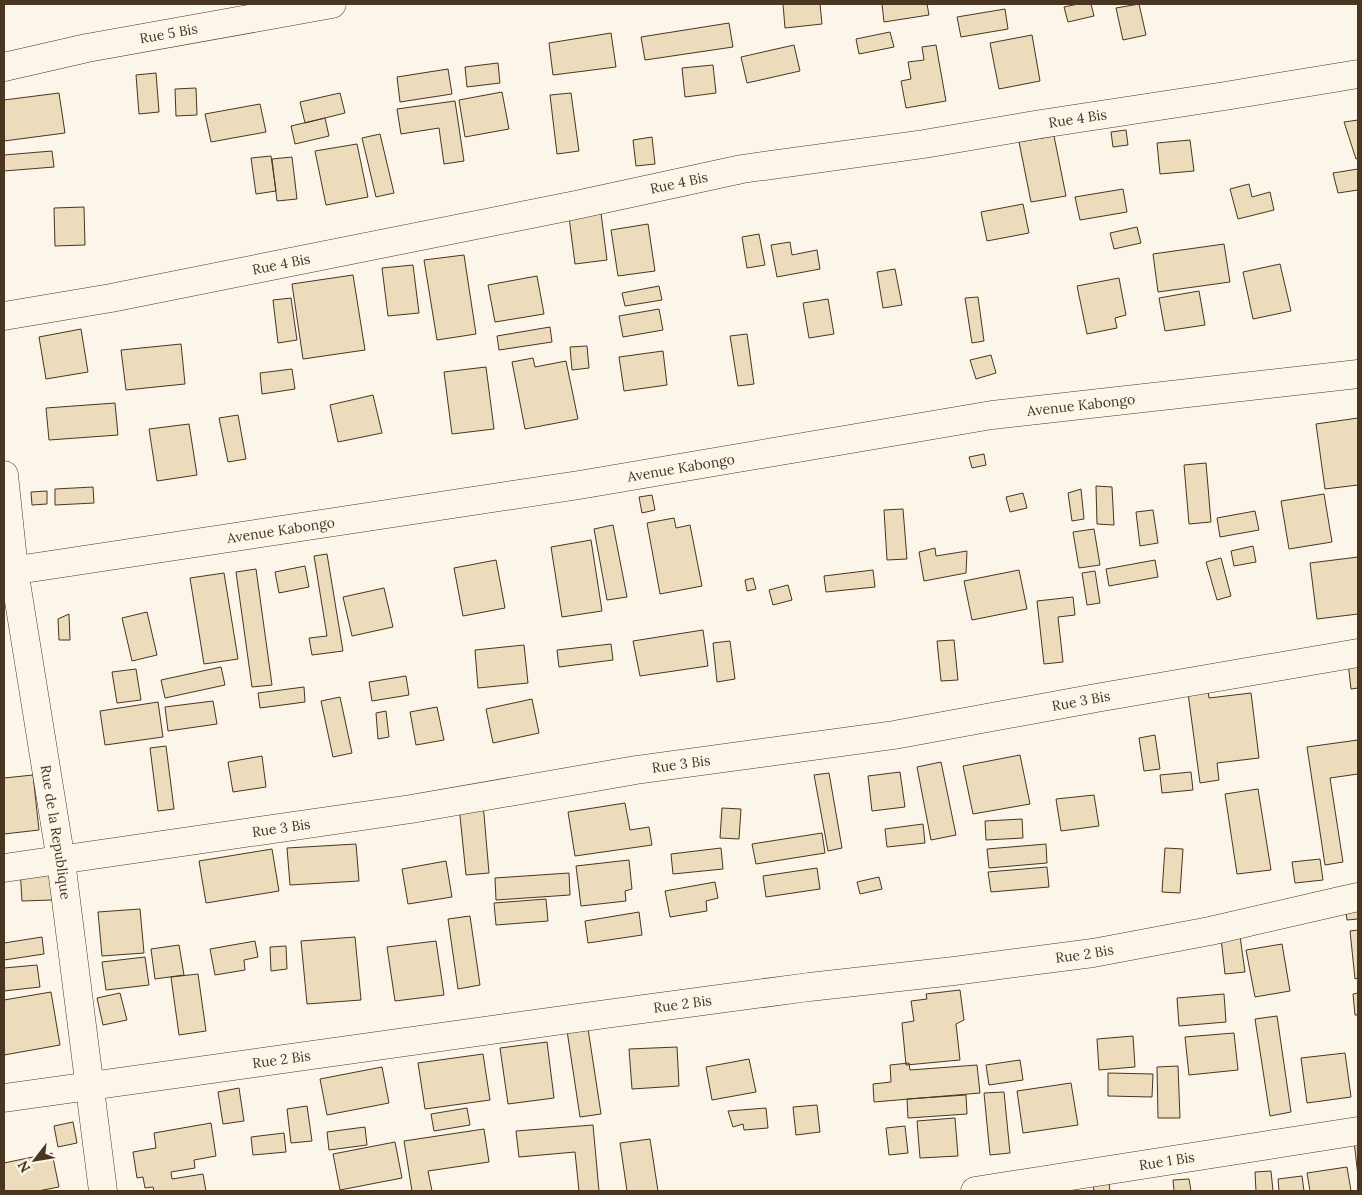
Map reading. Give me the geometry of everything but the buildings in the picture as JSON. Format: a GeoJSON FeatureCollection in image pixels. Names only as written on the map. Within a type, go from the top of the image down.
{"type":"FeatureCollection","features":[{"type":"Feature","properties":{"kind":"street","name":"Rue 5 Bis"},"geometry":{"type":"LineString","coordinates":[[4,67],[86,48],[332,4]]}},
{"type":"Feature","properties":{"kind":"street","name":"Rue 4 Bis"},"geometry":{"type":"LineString","coordinates":[[4,316],[130,294],[576,205],[742,168],[924,144],[1358,74]]}},
{"type":"Feature","properties":{"kind":"street","name":"Avenue Kabongo"},"geometry":{"type":"LineString","coordinates":[[9,571],[579,485],[992,414],[1358,374]]}},
{"type":"Feature","properties":{"kind":"street","name":"Rue de la Republique"},"geometry":{"type":"LineString","coordinates":[[4,475],[9,571],[61,861],[103,1191]]}},
{"type":"Feature","properties":{"kind":"street","name":"Rue 3 Bis"},"geometry":{"type":"LineString","coordinates":[[4,868],[411,809],[636,770],[894,736],[1105,696],[1358,653]]}},
{"type":"Feature","properties":{"kind":"street","name":"Rue 2 Bis"},"geometry":{"type":"LineString","coordinates":[[4,1098],[635,1010],[1093,953],[1210,931],[1358,898]]}},
{"type":"Feature","properties":{"kind":"street","name":"Rue 1 Bis"},"geometry":{"type":"LineString","coordinates":[[975,1191],[1358,1131]]}}]}
